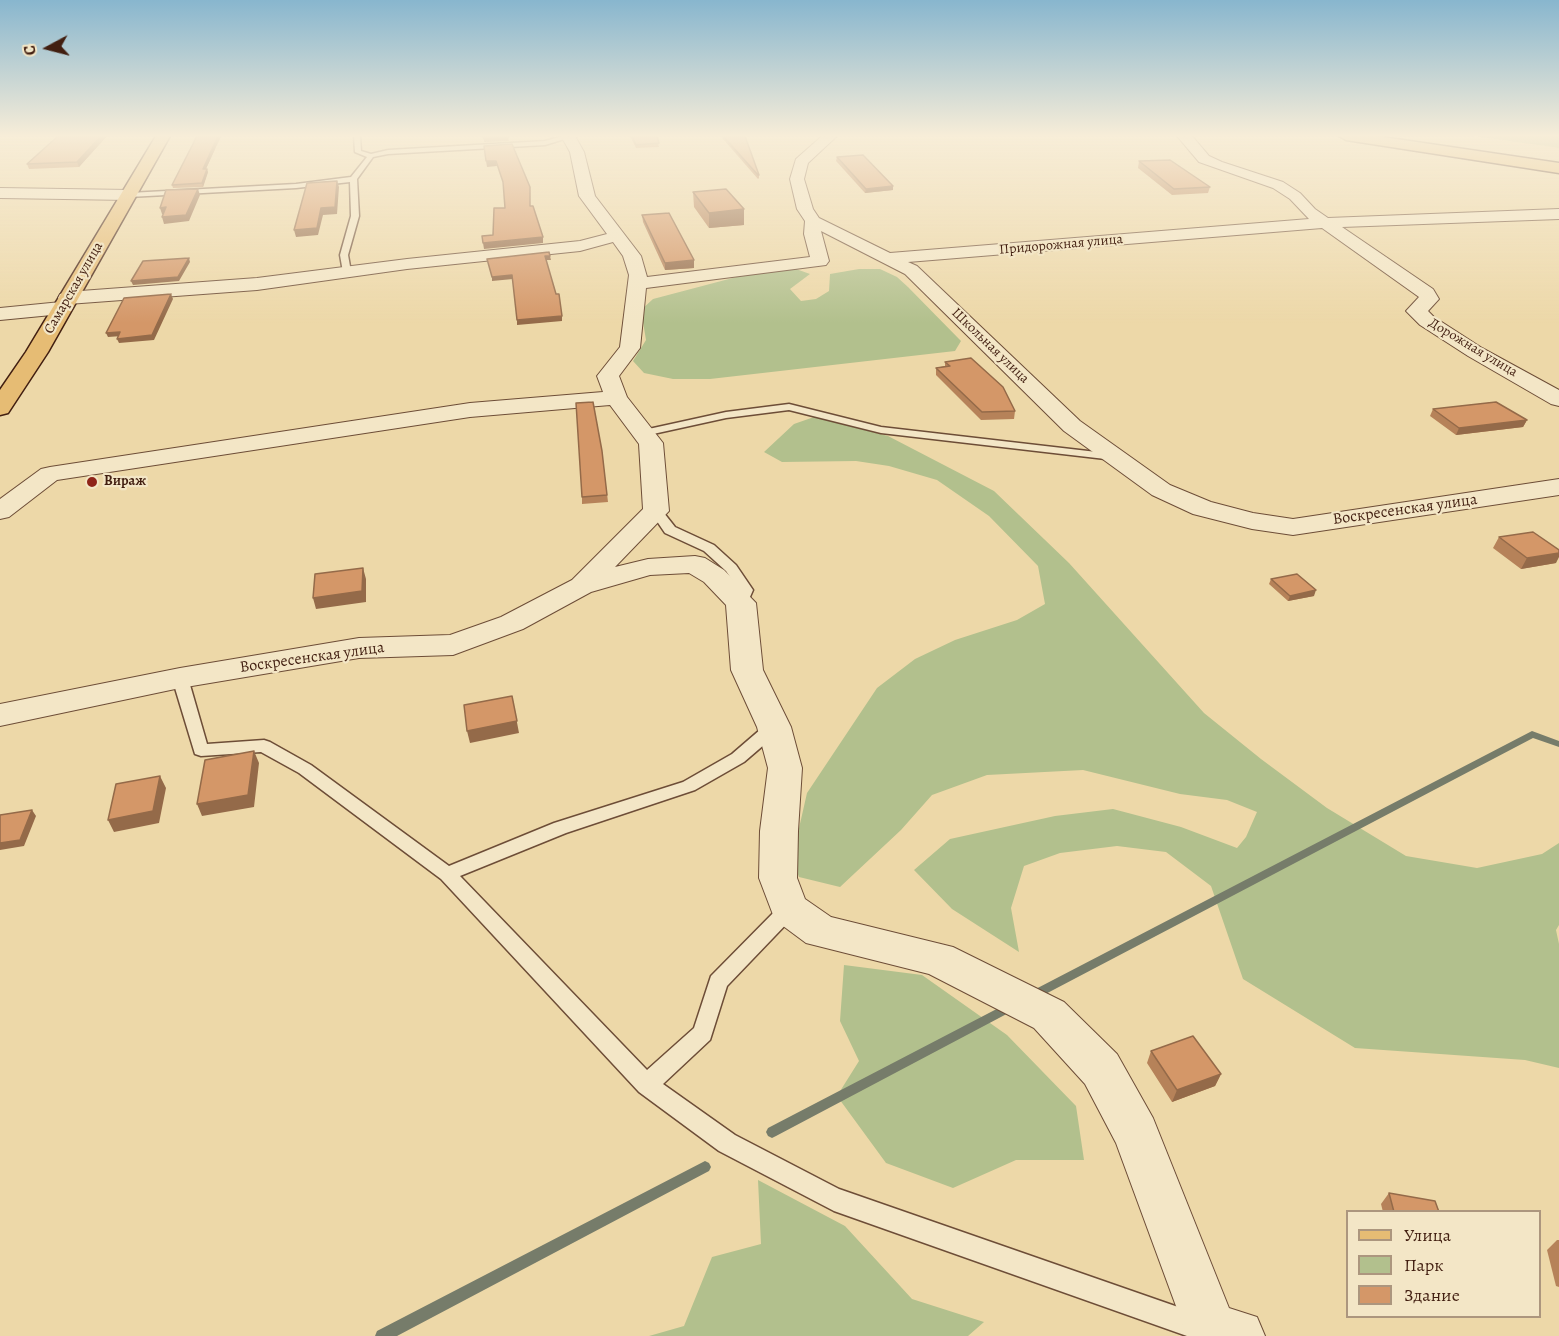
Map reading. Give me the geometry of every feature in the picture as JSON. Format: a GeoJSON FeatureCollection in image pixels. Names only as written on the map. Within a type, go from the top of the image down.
{"type":"FeatureCollection","features":[{"type":"Feature","properties":{"kind":"main road","name":"Самарская улица"},"geometry":{"type":"LineString","coordinates":[[0,408],[127,198]]}},
{"type":"Feature","properties":{"kind":"street"},"geometry":{"type":"LineString","coordinates":[[581,586],[656,511],[651,443],[616,398],[609,376],[630,348],[638,275],[632,256],[589,198]]}},
{"type":"Feature","properties":{"kind":"street"},"geometry":{"type":"LineString","coordinates":[[637,284],[820,261],[812,234],[813,221],[805,209],[802,198]]}},
{"type":"Feature","properties":{"kind":"street","name":"Дорожная улица"},"geometry":{"type":"LineString","coordinates":[[1297,198],[1310,212],[1426,293],[1430,299],[1416,311],[1427,321],[1475,352],[1559,399]]}},
{"type":"Feature","properties":{"kind":"street","name":"Придорожная улица"},"geometry":{"type":"LineString","coordinates":[[887,258],[1325,223],[1559,214]]}},
{"type":"Feature","properties":{"kind":"street","name":"Школьная улица"},"geometry":{"type":"LineString","coordinates":[[813,221],[910,270],[1072,426],[1161,490],[1202,508],[1252,521]]}},
{"type":"Feature","properties":{"kind":"street"},"geometry":{"type":"LineString","coordinates":[[0,314],[65,303],[257,284],[580,246],[618,236]]}},
{"type":"Feature","properties":{"kind":"street"},"geometry":{"type":"LineString","coordinates":[[0,511],[50,474],[470,410],[616,398]]}},
{"type":"Feature","properties":{"kind":"street","name":"Воскресенская улица"},"geometry":{"type":"LineString","coordinates":[[1252,521],[1293,526],[1559,488]]}},
{"type":"Feature","properties":{"kind":"street","name":"Воскресенская улица"},"geometry":{"type":"LineString","coordinates":[[0,716],[180,678],[359,648],[453,645],[512,623],[581,586],[648,567],[694,564],[714,576],[741,603]]}},
{"type":"Feature","properties":{"kind":"street"},"geometry":{"type":"LineString","coordinates":[[741,603],[747,670],[774,727],[785,768],[779,831],[778,878],[789,909],[820,931],[938,959],[1048,1015],[1101,1069],[1136,1134],[1225,1334]]}},
{"type":"Feature","properties":{"kind":"lane"},"geometry":{"type":"LineString","coordinates":[[347,272],[344,255],[355,216],[354,198]]}},
{"type":"Feature","properties":{"kind":"lane"},"geometry":{"type":"LineString","coordinates":[[644,433],[726,415],[789,407],[880,430],[1114,457]]}},
{"type":"Feature","properties":{"kind":"lane"},"geometry":{"type":"LineString","coordinates":[[656,511],[670,530],[709,548],[731,568],[746,590],[741,603]]}},
{"type":"Feature","properties":{"kind":"lane"},"geometry":{"type":"LineString","coordinates":[[180,678],[201,750],[264,747],[305,769],[447,874],[647,1085],[727,1143],[834,1199],[1225,1334]]}},
{"type":"Feature","properties":{"kind":"lane"},"geometry":{"type":"LineString","coordinates":[[447,874],[560,828],[688,786],[738,758],[774,727]]}},
{"type":"Feature","properties":{"kind":"lane"},"geometry":{"type":"LineString","coordinates":[[647,1085],[703,1033],[718,982],[789,909]]}},
{"type":"Feature","properties":{"kind":"green space"},"geometry":{"type":"Polygon","coordinates":[[[796,269],[810,274],[790,289],[801,301],[816,299],[829,291],[830,274],[859,269],[880,269],[897,277],[961,341],[955,351],[710,379],[673,379],[644,373],[633,361],[646,340],[641,310],[653,299],[744,275],[796,269]]]}},
{"type":"Feature","properties":{"kind":"green space"},"geometry":{"type":"Polygon","coordinates":[[[814,417],[888,436],[994,491],[1069,563],[1204,713],[1327,808],[1406,856],[1477,868],[1542,854],[1559,843],[1559,925],[1556,930],[1559,944],[1559,1068],[1525,1060],[1355,1048],[1243,979],[1211,886],[1166,852],[1117,846],[1060,853],[1024,866],[1011,908],[1019,952],[952,909],[914,870],[950,839],[1055,816],[1113,809],[1181,827],[1237,848],[1246,837],[1257,812],[1227,800],[1180,794],[1083,770],[987,775],[932,795],[901,830],[840,887],[799,877],[792,859],[807,793],[877,688],[915,659],[955,640],[1017,620],[1045,604],[1038,566],[989,516],[937,480],[889,466],[856,461],[782,462],[764,452],[794,424],[814,417]]]}},
{"type":"Feature","properties":{"kind":"green space"},"geometry":{"type":"Polygon","coordinates":[[[844,965],[922,975],[1007,1035],[1076,1106],[1084,1160],[1016,1160],[953,1188],[886,1163],[837,1096],[859,1061],[840,1021],[844,965]]]}},
{"type":"Feature","properties":{"kind":"green space"},"geometry":{"type":"Polygon","coordinates":[[[758,1180],[845,1226],[912,1299],[984,1322],[968,1336],[649,1336],[684,1326],[712,1257],[761,1244],[758,1180]]]}},
{"type":"Feature","properties":{"kind":"building"},"geometry":{"type":"Polygon","coordinates":[[[163,198],[194,198],[186,215],[162,217],[166,207],[160,208],[163,198]]]}},
{"type":"Feature","properties":{"kind":"building"},"geometry":{"type":"Polygon","coordinates":[[[303,198],[336,198],[335,207],[321,208],[317,228],[294,230],[303,198]]]}},
{"type":"Feature","properties":{"kind":"building"},"geometry":{"type":"Polygon","coordinates":[[[504,198],[530,198],[530,206],[533,206],[543,237],[483,243],[482,236],[493,235],[494,208],[505,208],[504,198]]]}},
{"type":"Feature","properties":{"kind":"building"},"geometry":{"type":"Polygon","coordinates":[[[698,198],[734,198],[744,209],[709,213],[698,198]]]}},
{"type":"Feature","properties":{"kind":"building"},"geometry":{"type":"Polygon","coordinates":[[[669,213],[694,260],[665,263],[642,215],[669,213]]]}},
{"type":"Feature","properties":{"kind":"building"},"geometry":{"type":"Polygon","coordinates":[[[549,252],[550,256],[545,256],[556,294],[559,294],[562,316],[517,320],[512,275],[492,277],[487,259],[549,252]]]}},
{"type":"Feature","properties":{"kind":"building"},"geometry":{"type":"Polygon","coordinates":[[[189,258],[178,277],[131,281],[143,261],[189,258]]]}},
{"type":"Feature","properties":{"kind":"building"},"geometry":{"type":"Polygon","coordinates":[[[171,294],[152,335],[117,339],[120,332],[106,333],[124,298],[171,294]]]}},
{"type":"Feature","properties":{"kind":"building"},"geometry":{"type":"Polygon","coordinates":[[[971,358],[1003,387],[1015,411],[982,412],[936,368],[950,366],[945,362],[971,358]]]}},
{"type":"Feature","properties":{"kind":"building"},"geometry":{"type":"Polygon","coordinates":[[[593,402],[607,495],[582,497],[576,403],[593,402]]]}},
{"type":"Feature","properties":{"kind":"building"},"geometry":{"type":"Polygon","coordinates":[[[1496,402],[1527,420],[1459,428],[1433,409],[1496,402]]]}},
{"type":"Feature","properties":{"kind":"building"},"geometry":{"type":"Polygon","coordinates":[[[1533,532],[1559,550],[1559,553],[1527,558],[1499,537],[1533,532]]]}},
{"type":"Feature","properties":{"kind":"building"},"geometry":{"type":"Polygon","coordinates":[[[363,568],[362,591],[313,598],[315,574],[363,568]]]}},
{"type":"Feature","properties":{"kind":"building"},"geometry":{"type":"Polygon","coordinates":[[[1297,574],[1316,590],[1290,596],[1271,579],[1297,574]]]}},
{"type":"Feature","properties":{"kind":"building"},"geometry":{"type":"Polygon","coordinates":[[[512,696],[517,721],[467,731],[464,705],[512,696]]]}},
{"type":"Feature","properties":{"kind":"building"},"geometry":{"type":"Polygon","coordinates":[[[254,751],[248,795],[197,804],[205,760],[254,751]]]}},
{"type":"Feature","properties":{"kind":"building"},"geometry":{"type":"Polygon","coordinates":[[[160,776],[153,811],[108,820],[116,784],[160,776]]]}},
{"type":"Feature","properties":{"kind":"building"},"geometry":{"type":"Polygon","coordinates":[[[32,810],[20,840],[0,843],[0,815],[32,810]]]}},
{"type":"Feature","properties":{"kind":"building"},"geometry":{"type":"Polygon","coordinates":[[[1193,1036],[1221,1074],[1177,1090],[1151,1051],[1193,1036]]]}},
{"type":"Feature","properties":{"kind":"building"},"geometry":{"type":"Polygon","coordinates":[[[1389,1193],[1435,1201],[1438,1210],[1393,1210],[1389,1193]]]}},
{"type":"Feature","properties":{"kind":"waterway"},"geometry":{"type":"LineString","coordinates":[[1032,996],[1532,734],[1559,744]]}},
{"type":"Feature","properties":{"kind":"waterway"},"geometry":{"type":"LineString","coordinates":[[772,1132],[1012,1006]]}},
{"type":"Feature","properties":{"kind":"waterway"},"geometry":{"type":"LineString","coordinates":[[382,1336],[705,1167]]}},
{"type":"Feature","properties":{"kind":"place","name":"Вираж"},"geometry":{"type":"Point","coordinates":[92,482]}}]}
